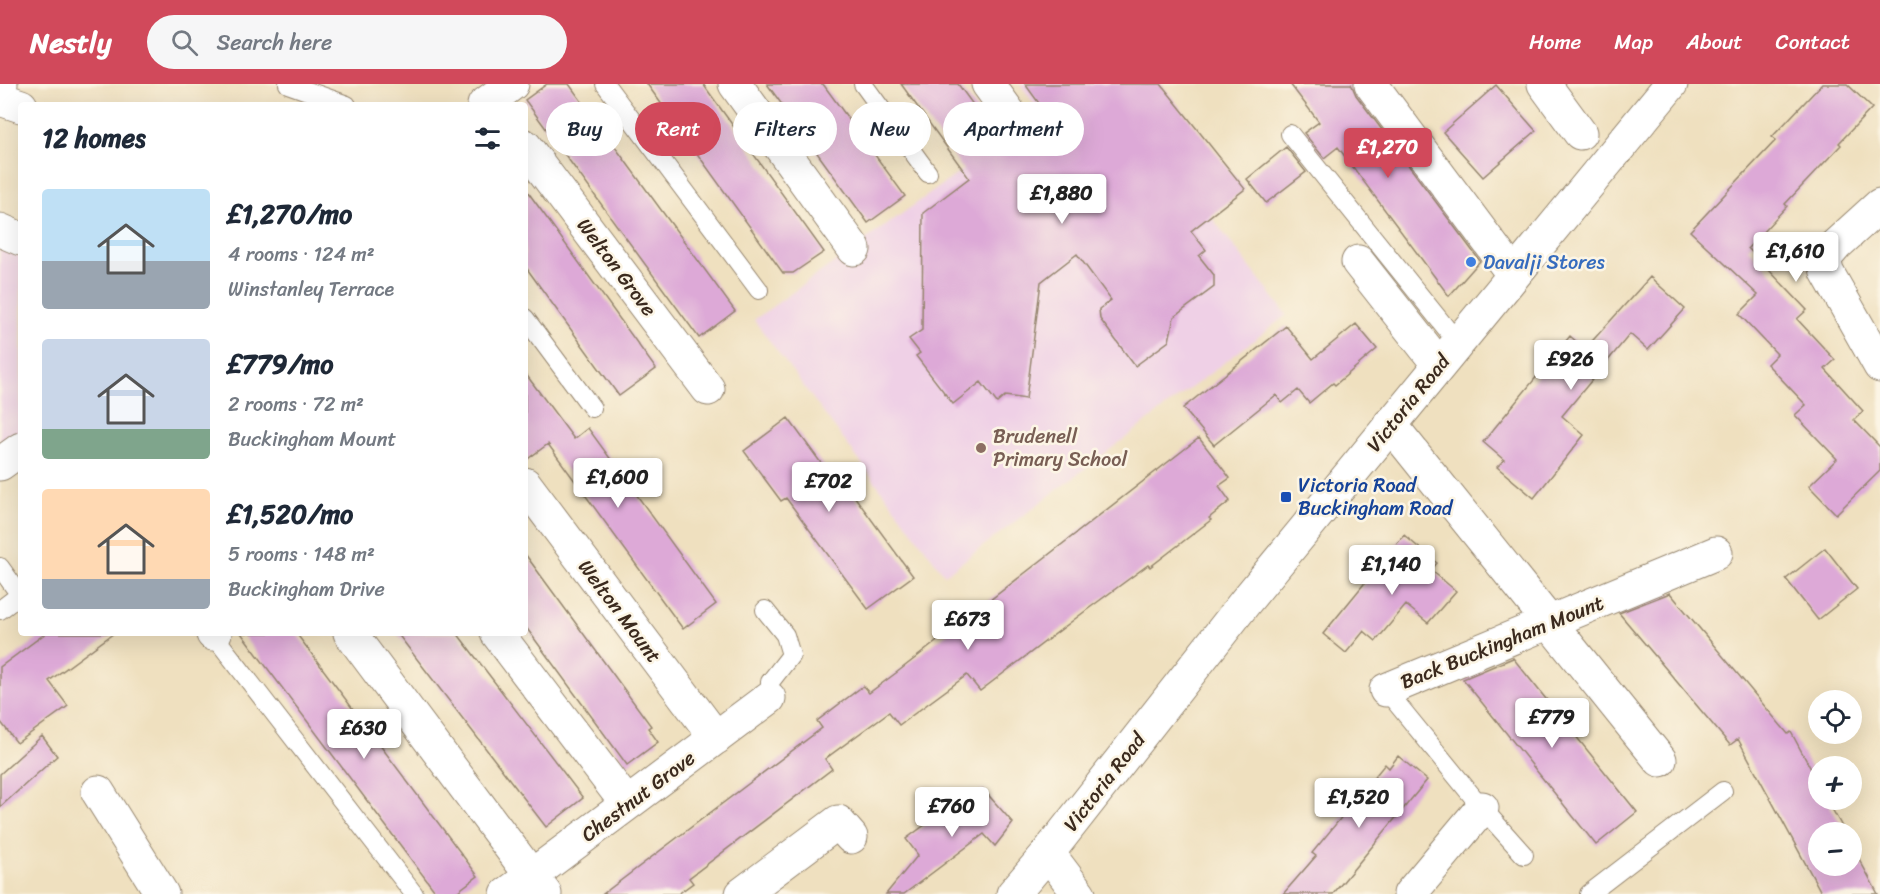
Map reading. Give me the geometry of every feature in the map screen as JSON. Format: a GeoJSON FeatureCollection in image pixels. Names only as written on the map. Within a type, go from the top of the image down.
{"type":"FeatureCollection","features":[{"type":"Feature","properties":{"kind":"street"},"geometry":{"type":"LineString","coordinates":[[735,84],[854,249]]}},
{"type":"Feature","properties":{"kind":"street"},"geometry":{"type":"LineString","coordinates":[[988,84],[1001,102]]}},
{"type":"Feature","properties":{"kind":"street"},"geometry":{"type":"LineString","coordinates":[[1371,84],[1513,274]]}},
{"type":"Feature","properties":{"kind":"street"},"geometry":{"type":"LineString","coordinates":[[1544,84],[1580,133]]}},
{"type":"Feature","properties":{"kind":"street","name":"Victoria Road"},"geometry":{"type":"LineString","coordinates":[[1013,894],[1048,853],[1246,601],[1671,84]]}},
{"type":"Feature","properties":{"kind":"street"},"geometry":{"type":"LineString","coordinates":[[0,99],[18,105]]}},
{"type":"Feature","properties":{"kind":"street","name":"Welton Grove"},"geometry":{"type":"LineString","coordinates":[[528,150],[708,389]]}},
{"type":"Feature","properties":{"kind":"street"},"geometry":{"type":"LineString","coordinates":[[1880,205],[1824,259],[1827,272],[1880,366]]}},
{"type":"Feature","properties":{"kind":"street"},"geometry":{"type":"LineString","coordinates":[[0,230],[18,238]]}},
{"type":"Feature","properties":{"kind":"street"},"geometry":{"type":"LineString","coordinates":[[1358,262],[1448,354]]}},
{"type":"Feature","properties":{"kind":"street"},"geometry":{"type":"LineString","coordinates":[[1390,424],[1660,760]]}},
{"type":"Feature","properties":{"kind":"street"},"geometry":{"type":"LineString","coordinates":[[0,464],[18,451]]}},
{"type":"Feature","properties":{"kind":"street","name":"Welton Mount"},"geometry":{"type":"LineString","coordinates":[[528,488],[716,738]]}},
{"type":"Feature","properties":{"kind":"street","name":"Back Buckingham Mount"},"geometry":{"type":"LineString","coordinates":[[1386,690],[1716,553]]}},
{"type":"Feature","properties":{"kind":"street"},"geometry":{"type":"LineString","coordinates":[[352,636],[528,888]]}},
{"type":"Feature","properties":{"kind":"street"},"geometry":{"type":"LineString","coordinates":[[499,636],[627,804]]}},
{"type":"Feature","properties":{"kind":"street","name":"Chestnut Grove"},"geometry":{"type":"LineString","coordinates":[[528,888],[627,804],[769,698]]}},
{"type":"Feature","properties":{"kind":"street"},"geometry":{"type":"LineString","coordinates":[[98,792],[150,890]]}},
{"type":"Feature","properties":{"kind":"street"},"geometry":{"type":"LineString","coordinates":[[1410,894],[1482,808]]}},
{"type":"Feature","properties":{"kind":"street"},"geometry":{"type":"LineString","coordinates":[[742,894],[838,822],[850,837]]}},
{"type":"Feature","properties":{"kind":"street"},"geometry":{"type":"LineString","coordinates":[[1048,853],[1079,894]]}},
{"type":"Feature","properties":{"kind":"lane"},"geometry":{"type":"LineString","coordinates":[[288,84],[338,102]]}},
{"type":"Feature","properties":{"kind":"lane"},"geometry":{"type":"LineString","coordinates":[[605,84],[759,290]]}},
{"type":"Feature","properties":{"kind":"lane"},"geometry":{"type":"LineString","coordinates":[[863,84],[928,173]]}},
{"type":"Feature","properties":{"kind":"lane"},"geometry":{"type":"LineString","coordinates":[[1290,134],[1448,354]]}},
{"type":"Feature","properties":{"kind":"lane"},"geometry":{"type":"LineString","coordinates":[[528,322],[592,408]]}},
{"type":"Feature","properties":{"kind":"lane"},"geometry":{"type":"LineString","coordinates":[[0,567],[18,591]]}},
{"type":"Feature","properties":{"kind":"lane"},"geometry":{"type":"LineString","coordinates":[[0,610],[18,597]]}},
{"type":"Feature","properties":{"kind":"lane"},"geometry":{"type":"LineString","coordinates":[[765,610],[785,635],[791,655],[770,682],[769,698]]}},
{"type":"Feature","properties":{"kind":"lane"},"geometry":{"type":"LineString","coordinates":[[215,636],[414,894]]}},
{"type":"Feature","properties":{"kind":"lane","name":"Back Buckingham Mount"},"geometry":{"type":"LineString","coordinates":[[1386,690],[1482,808],[1524,855]]}},
{"type":"Feature","properties":{"kind":"lane"},"geometry":{"type":"LineString","coordinates":[[1589,894],[1723,791]]}},
{"type":"Feature","properties":{"kind":"shaded area","name":"Brudenell Primary School"},"geometry":{"type":"Polygon","coordinates":[[[1020,84],[1141,84],[1121,100],[1287,315],[945,575],[754,320],[982,156],[1084,156],[1084,102],[1033,102],[1020,84]]]}},
{"type":"Feature","properties":{"kind":"shaded area"},"geometry":{"type":"Polygon","coordinates":[[[0,249],[18,255],[18,435],[0,448],[0,249]]]}},
{"type":"Feature","properties":{"kind":"building"},"geometry":{"type":"Polygon","coordinates":[[[547,84],[569,84],[582,102],[546,102],[546,129],[525,100],[547,84]]]}},
{"type":"Feature","properties":{"kind":"building"},"geometry":{"type":"Polygon","coordinates":[[[647,84],[703,84],[716,102],[660,102],[647,84]]]}},
{"type":"Feature","properties":{"kind":"building"},"geometry":{"type":"Polygon","coordinates":[[[767,84],[823,84],[836,102],[780,102],[767,84]]]}},
{"type":"Feature","properties":{"kind":"building"},"geometry":{"type":"Polygon","coordinates":[[[901,84],[958,84],[971,102],[943,102],[943,142],[931,125],[931,102],[914,102],[901,84]]]}},
{"type":"Feature","properties":{"kind":"building"},"geometry":{"type":"Polygon","coordinates":[[[1025,84],[1161,84],[1245,189],[1191,231],[1206,250],[1199,256],[1214,275],[1214,287],[1174,317],[1169,341],[1135,366],[1100,319],[1099,309],[1111,300],[1077,254],[1041,282],[1026,399],[1005,396],[997,403],[981,382],[953,404],[916,356],[920,353],[909,339],[922,330],[923,213],[969,178],[953,156],[1084,156],[1084,102],[1038,102],[1025,84]]]}},
{"type":"Feature","properties":{"kind":"building"},"geometry":{"type":"Polygon","coordinates":[[[1290,84],[1351,84],[1356,95],[1480,261],[1449,296],[1338,147],[1324,158],[1304,133],[1319,122],[1290,84]]]}},
{"type":"Feature","properties":{"kind":"building"},"geometry":{"type":"Polygon","coordinates":[[[1822,84],[1847,84],[1872,108],[1748,248],[1807,310],[1797,319],[1835,360],[1825,369],[1863,411],[1854,420],[1880,447],[1880,471],[1836,514],[1809,486],[1837,459],[1795,415],[1806,405],[1767,364],[1777,354],[1739,314],[1758,295],[1690,231],[1776,140],[1772,137],[1822,84]]]}},
{"type":"Feature","properties":{"kind":"building"},"geometry":{"type":"Polygon","coordinates":[[[1496,85],[1536,131],[1483,177],[1443,132],[1496,85]]]}},
{"type":"Feature","properties":{"kind":"building"},"geometry":{"type":"Polygon","coordinates":[[[837,103],[849,120],[849,156],[876,156],[905,196],[868,223],[819,156],[837,156],[837,103]]]}},
{"type":"Feature","properties":{"kind":"building"},"geometry":{"type":"Polygon","coordinates":[[[721,109],[733,126],[733,156],[755,156],[824,252],[793,273],[783,273],[699,156],[721,156],[721,109]]]}},
{"type":"Feature","properties":{"kind":"building"},"geometry":{"type":"Polygon","coordinates":[[[1286,147],[1306,172],[1266,203],[1247,179],[1286,147]]]}},
{"type":"Feature","properties":{"kind":"building"},"geometry":{"type":"Polygon","coordinates":[[[566,156],[622,156],[735,311],[699,338],[566,156]]]}},
{"type":"Feature","properties":{"kind":"building"},"geometry":{"type":"Polygon","coordinates":[[[528,192],[656,369],[619,396],[528,270],[528,192]]]}},
{"type":"Feature","properties":{"kind":"building"},"geometry":{"type":"Polygon","coordinates":[[[1650,277],[1685,309],[1648,350],[1630,334],[1562,416],[1584,435],[1534,498],[1497,467],[1504,460],[1483,442],[1570,336],[1585,349],[1650,277]]]}},
{"type":"Feature","properties":{"kind":"building"},"geometry":{"type":"Polygon","coordinates":[[[1356,324],[1377,349],[1335,385],[1333,383],[1309,403],[1298,390],[1282,403],[1276,395],[1214,445],[1183,408],[1286,326],[1313,359],[1356,324]]]}},
{"type":"Feature","properties":{"kind":"building"},"geometry":{"type":"Polygon","coordinates":[[[528,377],[574,439],[588,428],[716,604],[683,629],[548,444],[528,459],[528,377]]]}},
{"type":"Feature","properties":{"kind":"building"},"geometry":{"type":"Polygon","coordinates":[[[788,418],[829,474],[835,470],[913,576],[868,609],[786,498],[781,501],[744,451],[788,418]]]}},
{"type":"Feature","properties":{"kind":"building"},"geometry":{"type":"Polygon","coordinates":[[[1199,438],[1230,478],[1219,486],[1230,501],[1209,518],[1211,520],[1150,567],[1148,565],[980,691],[967,675],[899,725],[889,712],[825,759],[832,769],[689,878],[693,883],[678,894],[603,894],[822,728],[817,721],[863,686],[869,693],[896,673],[1199,438]]]}},
{"type":"Feature","properties":{"kind":"building"},"geometry":{"type":"Polygon","coordinates":[[[1404,535],[1437,563],[1431,570],[1456,591],[1428,623],[1406,605],[1376,641],[1364,631],[1346,653],[1323,634],[1404,535]]]}},
{"type":"Feature","properties":{"kind":"building"},"geometry":{"type":"Polygon","coordinates":[[[1825,548],[1857,589],[1818,620],[1786,579],[1825,548]]]}},
{"type":"Feature","properties":{"kind":"building"},"geometry":{"type":"Polygon","coordinates":[[[528,558],[651,726],[648,728],[658,742],[627,765],[528,630],[528,558]]]}},
{"type":"Feature","properties":{"kind":"building"},"geometry":{"type":"Polygon","coordinates":[[[1670,593],[1788,734],[1791,732],[1808,763],[1808,810],[1833,810],[1839,822],[1808,822],[1808,868],[1738,739],[1730,745],[1619,613],[1670,593]]]}},
{"type":"Feature","properties":{"kind":"building"},"geometry":{"type":"Polygon","coordinates":[[[42,636],[110,636],[49,681],[68,706],[17,743],[0,721],[0,667],[42,636]]]}},
{"type":"Feature","properties":{"kind":"building"},"geometry":{"type":"Polygon","coordinates":[[[243,636],[298,636],[478,876],[454,894],[437,894],[243,636]]]}},
{"type":"Feature","properties":{"kind":"building"},"geometry":{"type":"Polygon","coordinates":[[[399,636],[459,636],[583,798],[546,827],[399,636]]]}},
{"type":"Feature","properties":{"kind":"building"},"geometry":{"type":"Polygon","coordinates":[[[1513,658],[1637,812],[1596,845],[1463,679],[1513,658]]]}},
{"type":"Feature","properties":{"kind":"building"},"geometry":{"type":"Polygon","coordinates":[[[42,736],[57,756],[0,807],[0,774],[42,736]]]}},
{"type":"Feature","properties":{"kind":"building"},"geometry":{"type":"Polygon","coordinates":[[[1398,756],[1427,780],[1333,894],[1283,894],[1316,856],[1312,853],[1385,764],[1389,768],[1398,756]]]}},
{"type":"Feature","properties":{"kind":"building"},"geometry":{"type":"Polygon","coordinates":[[[983,789],[1013,823],[995,846],[984,834],[904,894],[886,894],[918,855],[906,839],[945,810],[949,816],[983,789]]]}},
{"type":"Feature","properties":{"kind":"building"},"geometry":{"type":"Polygon","coordinates":[[[1862,864],[1878,894],[1822,894],[1812,876],[1862,876],[1862,864]]]}},
{"type":"Feature","properties":{"kind":"place","name":"Davalji Stores"},"geometry":{"type":"Point","coordinates":[1471,262]}},
{"type":"Feature","properties":{"kind":"place","name":"Brudenell Primary School"},"geometry":{"type":"Point","coordinates":[981,448]}},
{"type":"Feature","properties":{"kind":"place","name":"Victoria Road Buckingham Road"},"geometry":{"type":"Point","coordinates":[1286,497]}}]}
